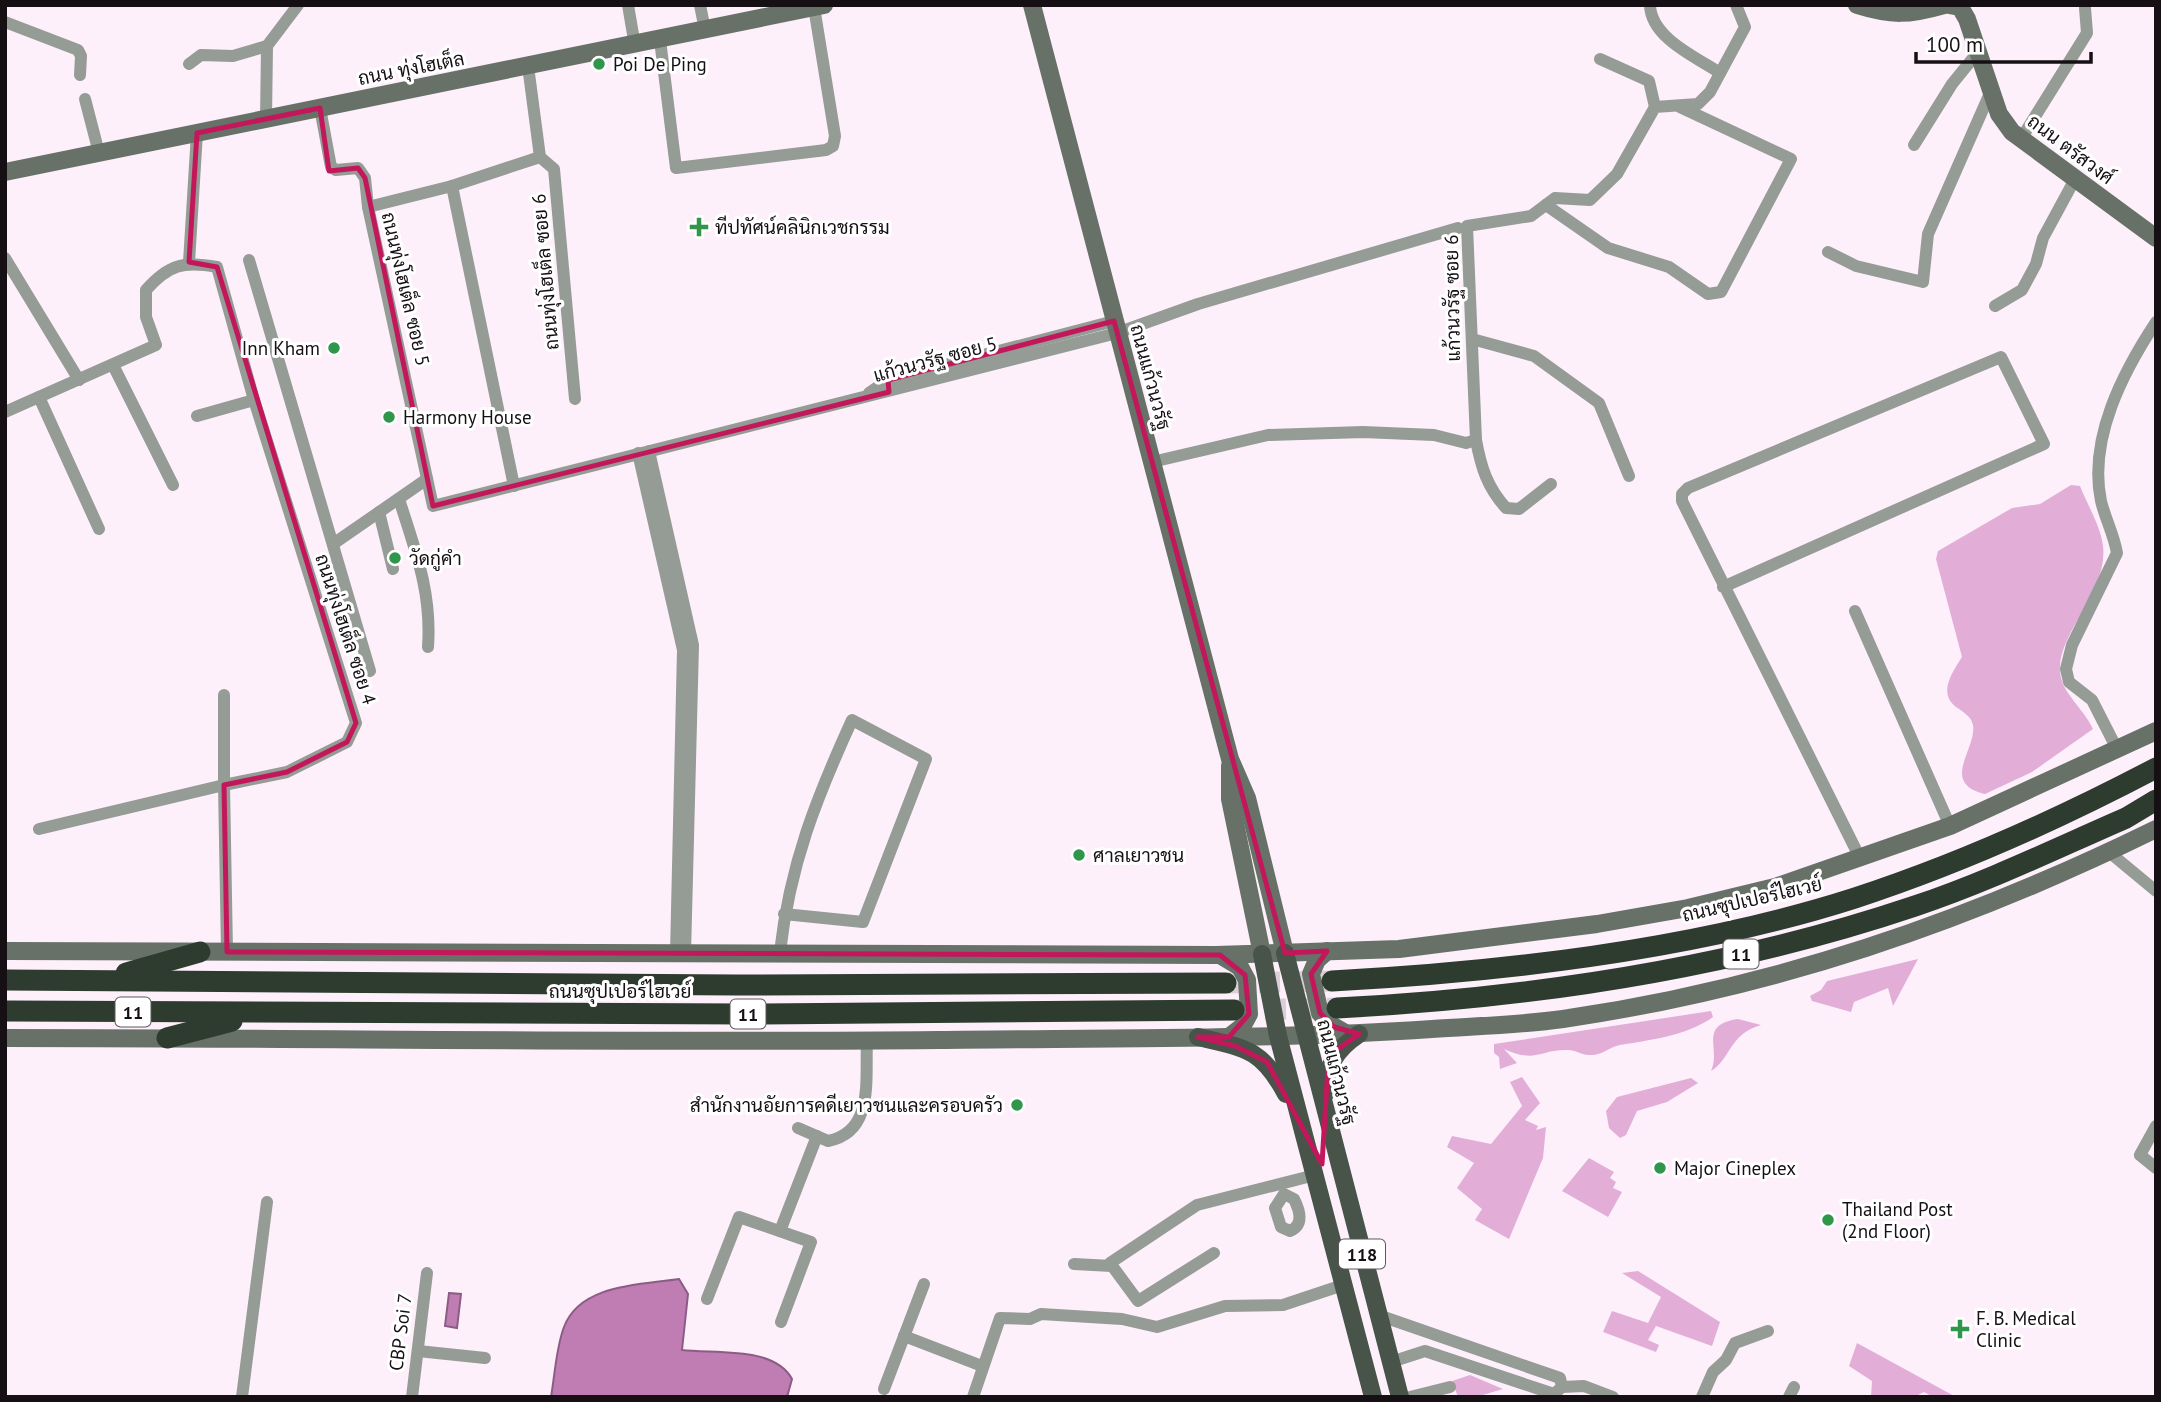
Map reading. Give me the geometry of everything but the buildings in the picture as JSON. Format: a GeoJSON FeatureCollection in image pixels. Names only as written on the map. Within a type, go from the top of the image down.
{"type":"FeatureCollection","features":[{"type":"Feature","properties":{"kind":"highway"},"geometry":{"type":"LineString","coordinates":[[2097,799],[2156,752]]}},
{"type":"Feature","properties":{"kind":"highway","name":"ถนนซุปเปอร์ไฮเวย์"},"geometry":{"type":"LineString","coordinates":[[1332,981],[1437,975],[1513,967],[1655,944],[1779,919],[1908,879],[2097,799],[2156,768]]}},
{"type":"Feature","properties":{"kind":"highway","name":"11"},"geometry":{"type":"LineString","coordinates":[[1337,1008],[1446,1003],[1590,985],[1762,949],[1919,905],[2126,817],[2156,800]]}},
{"type":"Feature","properties":{"kind":"highway"},"geometry":{"type":"LineString","coordinates":[[2126,817],[2156,806]]}},
{"type":"Feature","properties":{"kind":"highway"},"geometry":{"type":"LineString","coordinates":[[104,980],[200,952]]}},
{"type":"Feature","properties":{"kind":"highway","name":"ถนนซุปเปอร์ไฮเวย์"},"geometry":{"type":"LineString","coordinates":[[5,980],[737,985],[1226,983]]}},
{"type":"Feature","properties":{"kind":"highway","name":"ถนนซุปเปอร์ไฮเวย์"},"geometry":{"type":"LineString","coordinates":[[5,1011],[261,1014],[1234,1010]]}},
{"type":"Feature","properties":{"kind":"highway"},"geometry":{"type":"LineString","coordinates":[[167,1038],[261,1014]]}},
{"type":"Feature","properties":{"kind":"main road","name":"ถนนแก้วนวรัฐ"},"geometry":{"type":"LineString","coordinates":[[1032,5],[1230,759],[1247,798],[1305,1035],[1400,1397]]}},
{"type":"Feature","properties":{"kind":"main road","name":"ถนน ตรัสวงศ์"},"geometry":{"type":"LineString","coordinates":[[1857,5],[1889,15],[1953,6],[1978,52],[1999,114],[2021,139],[2156,238]]}},
{"type":"Feature","properties":{"kind":"main road","name":"ถนน ทุ่งโฮเต็ล"},"geometry":{"type":"LineString","coordinates":[[5,172],[635,46],[819,6]]}},
{"type":"Feature","properties":{"kind":"main road"},"geometry":{"type":"LineString","coordinates":[[5,951],[1220,955],[1399,949],[1597,924],[1688,908],[1775,887],[1950,827],[2156,732]]}},
{"type":"Feature","properties":{"kind":"main road","name":"ถนนแก้วนวรัฐ"},"geometry":{"type":"LineString","coordinates":[[1230,759],[1230,799],[1278,1036],[1373,1397]]}},
{"type":"Feature","properties":{"kind":"main road"},"geometry":{"type":"LineString","coordinates":[[5,1038],[867,1041],[1229,1037],[1353,1034],[1556,1020],[1741,986],[1847,956],[1956,918],[2156,829]]}},
{"type":"Feature","properties":{"kind":"main road"},"geometry":{"type":"LineString","coordinates":[[1327,951],[1317,960],[1311,974],[1320,1013],[1328,1023],[1353,1034]]}},
{"type":"Feature","properties":{"kind":"main road"},"geometry":{"type":"LineString","coordinates":[[1220,955],[1240,967],[1247,980],[1250,1014],[1242,1027],[1229,1037]]}},
{"type":"Feature","properties":{"kind":"main road"},"geometry":{"type":"LineString","coordinates":[[1325,1112],[1328,1068],[1338,1049],[1353,1034]]}},
{"type":"Feature","properties":{"kind":"main road"},"geometry":{"type":"LineString","coordinates":[[1198,1037],[1234,1046],[1266,1062],[1301,1122]]}},
{"type":"Feature","properties":{"kind":"street"},"geometry":{"type":"LineString","coordinates":[[265,119],[267,46],[298,5]]}},
{"type":"Feature","properties":{"kind":"street"},"geometry":{"type":"LineString","coordinates":[[628,5],[635,46]]}},
{"type":"Feature","properties":{"kind":"street"},"geometry":{"type":"LineString","coordinates":[[700,5],[705,30]]}},
{"type":"Feature","properties":{"kind":"street"},"geometry":{"type":"LineString","coordinates":[[1650,5],[1651,17],[1664,34],[1720,73]]}},
{"type":"Feature","properties":{"kind":"street"},"geometry":{"type":"LineString","coordinates":[[1600,59],[1648,81],[1655,107],[1698,104],[1720,73],[1745,27],[1735,5]]}},
{"type":"Feature","properties":{"kind":"street"},"geometry":{"type":"LineString","coordinates":[[660,40],[676,168],[826,150],[833,146],[835,136],[819,6]]}},
{"type":"Feature","properties":{"kind":"street"},"geometry":{"type":"LineString","coordinates":[[2021,139],[2087,33],[2083,6]]}},
{"type":"Feature","properties":{"kind":"street"},"geometry":{"type":"LineString","coordinates":[[5,22],[78,50],[81,56],[80,75]]}},
{"type":"Feature","properties":{"kind":"street"},"geometry":{"type":"LineString","coordinates":[[189,64],[201,55],[233,56],[267,46]]}},
{"type":"Feature","properties":{"kind":"street"},"geometry":{"type":"LineString","coordinates":[[1914,145],[1952,84],[1978,52]]}},
{"type":"Feature","properties":{"kind":"street","name":"ถนนทุ่งโฮเต็ล ซอย 6"},"geometry":{"type":"LineString","coordinates":[[528,66],[540,158],[554,169],[576,399]]}},
{"type":"Feature","properties":{"kind":"street"},"geometry":{"type":"LineString","coordinates":[[1828,252],[1856,266],[1923,282],[1928,234],[1991,91]]}},
{"type":"Feature","properties":{"kind":"street"},"geometry":{"type":"LineString","coordinates":[[85,99],[99,153]]}},
{"type":"Feature","properties":{"kind":"street","name":"แก้วนวรัฐ ซอย 6"},"geometry":{"type":"LineString","coordinates":[[1551,484],[1519,509],[1506,508],[1482,471],[1476,440],[1467,226],[1531,216],[1555,198],[1590,200],[1617,174],[1655,107]]}},
{"type":"Feature","properties":{"kind":"street"},"geometry":{"type":"LineString","coordinates":[[1546,205],[1608,248],[1668,267],[1709,295],[1721,292],[1791,159],[1679,107]]}},
{"type":"Feature","properties":{"kind":"street","name":"ถนนทุ่งโฮเต็ล ซอย 5"},"geometry":{"type":"LineString","coordinates":[[320,108],[328,162],[336,170],[362,170],[433,506],[514,486]]}},
{"type":"Feature","properties":{"kind":"street"},"geometry":{"type":"LineString","coordinates":[[5,412],[156,345],[146,317],[146,290],[159,276],[189,262],[197,133]]}},
{"type":"Feature","properties":{"kind":"street"},"geometry":{"type":"LineString","coordinates":[[368,207],[452,186],[540,158]]}},
{"type":"Feature","properties":{"kind":"street"},"geometry":{"type":"LineString","coordinates":[[1995,306],[2022,290],[2036,264],[2043,239],[2075,178]]}},
{"type":"Feature","properties":{"kind":"street"},"geometry":{"type":"LineString","coordinates":[[452,186],[514,486],[644,452],[681,617],[693,645],[684,821],[681,954]]}},
{"type":"Feature","properties":{"kind":"street","name":"แก้วนวรัฐ ซอย 5"},"geometry":{"type":"LineString","coordinates":[[644,452],[860,399],[889,386],[1199,304],[1458,228]]}},
{"type":"Feature","properties":{"kind":"street"},"geometry":{"type":"LineString","coordinates":[[5,258],[79,380]]}},
{"type":"Feature","properties":{"kind":"street"},"geometry":{"type":"LineString","coordinates":[[249,260],[370,671]]}},
{"type":"Feature","properties":{"kind":"street","name":"ถนนทุ่งโฮเต็ล ซอย 4"},"geometry":{"type":"LineString","coordinates":[[39,829],[287,772],[347,741],[356,723],[254,400],[217,267],[189,262]]}},
{"type":"Feature","properties":{"kind":"street"},"geometry":{"type":"LineString","coordinates":[[2118,751],[2092,700],[2069,682],[2066,669],[2072,645],[2117,553],[2101,502],[2099,474],[2103,439],[2126,371],[2156,322]]}},
{"type":"Feature","properties":{"kind":"street"},"geometry":{"type":"LineString","coordinates":[[1472,339],[1534,356],[1599,403],[1629,476]]}},
{"type":"Feature","properties":{"kind":"street"},"geometry":{"type":"LineString","coordinates":[[1723,587],[2043,444],[2001,357],[1688,488],[1682,494],[1682,501],[1723,587],[1861,859]]}},
{"type":"Feature","properties":{"kind":"street"},"geometry":{"type":"LineString","coordinates":[[113,365],[173,485]]}},
{"type":"Feature","properties":{"kind":"street"},"geometry":{"type":"LineString","coordinates":[[39,397],[99,529]]}},
{"type":"Feature","properties":{"kind":"street"},"geometry":{"type":"LineString","coordinates":[[197,416],[254,400]]}},
{"type":"Feature","properties":{"kind":"street"},"geometry":{"type":"LineString","coordinates":[[1152,462],[1268,435],[1363,432],[1434,435],[1466,443],[1476,440]]}},
{"type":"Feature","properties":{"kind":"street"},"geometry":{"type":"LineString","coordinates":[[333,544],[427,479]]}},
{"type":"Feature","properties":{"kind":"street"},"geometry":{"type":"LineString","coordinates":[[399,499],[425,582],[430,614],[428,647]]}},
{"type":"Feature","properties":{"kind":"street"},"geometry":{"type":"LineString","coordinates":[[379,512],[393,569]]}},
{"type":"Feature","properties":{"kind":"street"},"geometry":{"type":"LineString","coordinates":[[1855,611],[1950,827]]}},
{"type":"Feature","properties":{"kind":"street"},"geometry":{"type":"LineString","coordinates":[[224,695],[227,952]]}},
{"type":"Feature","properties":{"kind":"street"},"geometry":{"type":"LineString","coordinates":[[780,952],[785,914],[792,873],[812,807],[852,720],[926,760],[863,922],[785,914]]}},
{"type":"Feature","properties":{"kind":"street"},"geometry":{"type":"LineString","coordinates":[[2109,852],[2156,891]]}},
{"type":"Feature","properties":{"kind":"street"},"geometry":{"type":"LineString","coordinates":[[798,1128],[828,1141],[853,1132],[864,1106],[867,1041]]}},
{"type":"Feature","properties":{"kind":"street"},"geometry":{"type":"LineString","coordinates":[[2156,1126],[2140,1155],[2156,1168]]}},
{"type":"Feature","properties":{"kind":"street"},"geometry":{"type":"LineString","coordinates":[[780,1231],[817,1136]]}},
{"type":"Feature","properties":{"kind":"street"},"geometry":{"type":"LineString","coordinates":[[1214,1253],[1138,1301],[1110,1263],[1113,1258],[1197,1205],[1282,1189],[1315,1175]]}},
{"type":"Feature","properties":{"kind":"street"},"geometry":{"type":"LineString","coordinates":[[242,1397],[267,1202]]}},
{"type":"Feature","properties":{"kind":"street"},"geometry":{"type":"LineString","coordinates":[[707,1299],[739,1217],[811,1242],[781,1322]]}},
{"type":"Feature","properties":{"kind":"street"},"geometry":{"type":"LineString","coordinates":[[1074,1264],[1112,1266]]}},
{"type":"Feature","properties":{"kind":"street","name":"CBP Soi 7"},"geometry":{"type":"LineString","coordinates":[[412,1397],[427,1273]]}},
{"type":"Feature","properties":{"kind":"street"},"geometry":{"type":"LineString","coordinates":[[884,1390],[924,1284]]}},
{"type":"Feature","properties":{"kind":"street"},"geometry":{"type":"LineString","coordinates":[[973,1397],[1000,1318],[1030,1319],[1041,1314],[1122,1319],[1157,1327],[1225,1306],[1283,1305],[1343,1284]]}},
{"type":"Feature","properties":{"kind":"street"},"geometry":{"type":"LineString","coordinates":[[1378,1315],[1560,1378],[1562,1387]]}},
{"type":"Feature","properties":{"kind":"street"},"geometry":{"type":"LineString","coordinates":[[1702,1397],[1713,1372],[1735,1343],[1768,1331]]}},
{"type":"Feature","properties":{"kind":"street"},"geometry":{"type":"LineString","coordinates":[[904,1336],[982,1366]]}},
{"type":"Feature","properties":{"kind":"street"},"geometry":{"type":"LineString","coordinates":[[418,1351],[485,1357]]}},
{"type":"Feature","properties":{"kind":"street"},"geometry":{"type":"LineString","coordinates":[[1391,1362],[1425,1351],[1554,1394],[1562,1387],[1584,1386],[1613,1397]]}},
{"type":"Feature","properties":{"kind":"street"},"geometry":{"type":"LineString","coordinates":[[1410,1397],[1432,1394],[1450,1387]]}},
{"type":"Feature","properties":{"kind":"highlighted area"},"geometry":{"type":"Polygon","coordinates":[[[320,108],[329,171],[358,168],[365,178],[433,506],[889,392],[888,380],[1114,321],[1285,953],[1327,951],[1311,974],[1320,1013],[1334,1027],[1359,1034],[1338,1049],[1328,1067],[1322,1164],[1267,1062],[1235,1046],[1198,1037],[1229,1037],[1249,1014],[1245,975],[1220,955],[227,952],[224,785],[287,772],[347,742],[356,723],[217,267],[189,262],[197,133],[320,108]]]}},
{"type":"Feature","properties":{"kind":"shaded area"},"geometry":{"type":"Polygon","coordinates":[[[2071,485],[2080,486],[2097,523],[2103,546],[2102,564],[2097,582],[2070,633],[2060,665],[2064,686],[2093,729],[2032,772],[1985,794],[1971,789],[1964,782],[1962,774],[1973,725],[1970,718],[1948,697],[1948,684],[1962,657],[1936,559],[1938,551],[2012,508],[2040,504],[2071,485]]]}},
{"type":"Feature","properties":{"kind":"shaded area"},"geometry":{"type":"Polygon","coordinates":[[[1918,959],[1893,1006],[1888,988],[1854,1002],[1851,1012],[1812,1001],[1810,996],[1821,990],[1827,981],[1918,959]]]}},
{"type":"Feature","properties":{"kind":"shaded area"},"geometry":{"type":"Polygon","coordinates":[[[1711,1011],[1713,1017],[1691,1029],[1616,1046],[1594,1055],[1558,1050],[1531,1056],[1504,1049],[1517,1063],[1500,1069],[1499,1057],[1494,1053],[1494,1044],[1711,1011]]]}},
{"type":"Feature","properties":{"kind":"shaded area"},"geometry":{"type":"Polygon","coordinates":[[[1738,1019],[1761,1025],[1742,1035],[1711,1071],[1714,1063],[1714,1032],[1726,1022],[1738,1019]]]}},
{"type":"Feature","properties":{"kind":"shaded area"},"geometry":{"type":"Polygon","coordinates":[[[1522,1077],[1540,1103],[1525,1120],[1538,1126],[1536,1130],[1546,1127],[1543,1158],[1509,1239],[1475,1220],[1482,1209],[1457,1188],[1474,1163],[1447,1147],[1452,1136],[1491,1144],[1522,1106],[1510,1082],[1522,1077]]]}},
{"type":"Feature","properties":{"kind":"shaded area"},"geometry":{"type":"Polygon","coordinates":[[[1691,1078],[1698,1083],[1667,1102],[1637,1111],[1626,1135],[1620,1138],[1609,1128],[1606,1111],[1617,1097],[1691,1078]]]}},
{"type":"Feature","properties":{"kind":"shaded area"},"geometry":{"type":"Polygon","coordinates":[[[1589,1158],[1614,1172],[1610,1178],[1616,1182],[1613,1188],[1622,1192],[1608,1217],[1562,1191],[1589,1158]]]}},
{"type":"Feature","properties":{"kind":"shaded area"},"geometry":{"type":"Polygon","coordinates":[[[1638,1271],[1720,1322],[1712,1346],[1656,1326],[1648,1340],[1659,1345],[1656,1352],[1603,1332],[1612,1311],[1648,1323],[1661,1297],[1622,1273],[1638,1271]]]}},
{"type":"Feature","properties":{"kind":"shaded area"},"geometry":{"type":"Polygon","coordinates":[[[679,1279],[688,1294],[682,1350],[743,1354],[772,1361],[784,1368],[792,1379],[787,1397],[551,1397],[561,1335],[572,1313],[583,1302],[613,1289],[679,1279]]]}},
{"type":"Feature","properties":{"kind":"shaded area"},"geometry":{"type":"Polygon","coordinates":[[[449,1293],[461,1294],[457,1328],[445,1326],[449,1293]]]}},
{"type":"Feature","properties":{"kind":"shaded area"},"geometry":{"type":"Polygon","coordinates":[[[1857,1343],[1956,1397],[1933,1397],[1924,1392],[1914,1397],[1871,1397],[1872,1381],[1849,1366],[1857,1343]]]}},
{"type":"Feature","properties":{"kind":"shaded area"},"geometry":{"type":"Polygon","coordinates":[[[1470,1375],[1503,1389],[1476,1397],[1458,1397],[1452,1381],[1470,1375]]]}},
{"type":"Feature","properties":{"kind":"tunnel"},"geometry":{"type":"LineString","coordinates":[[1228,983],[1332,981]]}},
{"type":"Feature","properties":{"kind":"tunnel"},"geometry":{"type":"LineString","coordinates":[[1234,1010],[1337,1008]]}},
{"type":"Feature","properties":{"kind":"place","name":"Poi De Ping"},"geometry":{"type":"Point","coordinates":[599,64]}},
{"type":"Feature","properties":{"kind":"place","name":"ทีปทัศน์คลินิกเวชกรรม"},"geometry":{"type":"Point","coordinates":[699,227]}},
{"type":"Feature","properties":{"kind":"place","name":"Inn Kham"},"geometry":{"type":"Point","coordinates":[334,348]}},
{"type":"Feature","properties":{"kind":"place","name":"Harmony House"},"geometry":{"type":"Point","coordinates":[389,417]}},
{"type":"Feature","properties":{"kind":"place","name":"วัดกู่คำ"},"geometry":{"type":"Point","coordinates":[395,558]}},
{"type":"Feature","properties":{"kind":"place","name":"ศาลเยาวชน"},"geometry":{"type":"Point","coordinates":[1079,855]}},
{"type":"Feature","properties":{"kind":"place","name":"สำนักงานอัยการคดีเยาวชนและครอบครัว"},"geometry":{"type":"Point","coordinates":[1017,1105]}},
{"type":"Feature","properties":{"kind":"place","name":"Major Cineplex"},"geometry":{"type":"Point","coordinates":[1660,1168]}},
{"type":"Feature","properties":{"kind":"place","name":"Thailand Post (2nd Floor)"},"geometry":{"type":"Point","coordinates":[1828,1220]}},
{"type":"Feature","properties":{"kind":"place","name":"F. B. Medical Clinic"},"geometry":{"type":"Point","coordinates":[1960,1329]}}]}
